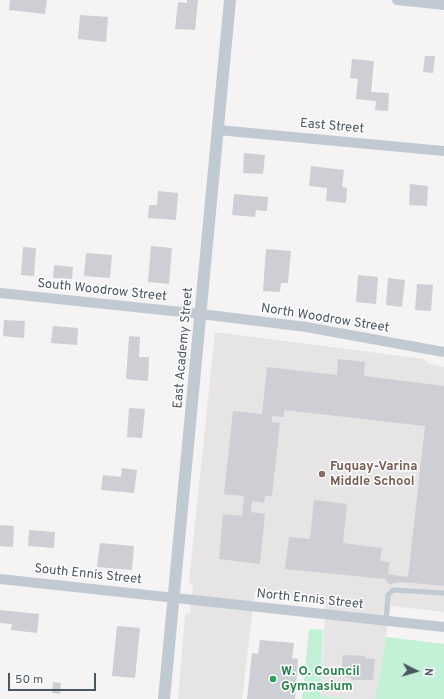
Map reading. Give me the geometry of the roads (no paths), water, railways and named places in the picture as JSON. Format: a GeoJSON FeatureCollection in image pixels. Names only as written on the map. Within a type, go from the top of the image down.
{"type":"FeatureCollection","features":[{"type":"Feature","properties":{"kind":"street","name":"East Academy Street"},"geometry":{"type":"LineString","coordinates":[[164,699],[230,0]]}},
{"type":"Feature","properties":{"kind":"street"},"geometry":{"type":"LineString","coordinates":[[397,0],[444,5]]}},
{"type":"Feature","properties":{"kind":"street","name":"East Street"},"geometry":{"type":"LineString","coordinates":[[218,130],[444,151]]}},
{"type":"Feature","properties":{"kind":"street","name":"South Woodrow Street"},"geometry":{"type":"LineString","coordinates":[[0,293],[201,314]]}},
{"type":"Feature","properties":{"kind":"street","name":"North Woodrow Street"},"geometry":{"type":"LineString","coordinates":[[201,314],[306,327],[444,352]]}},
{"type":"Feature","properties":{"kind":"street","name":"South Ennis Street"},"geometry":{"type":"LineString","coordinates":[[0,579],[174,598]]}},
{"type":"Feature","properties":{"kind":"street","name":"North Ennis Street"},"geometry":{"type":"LineString","coordinates":[[174,598],[444,628]]}},
{"type":"Feature","properties":{"kind":"lane"},"geometry":{"type":"LineString","coordinates":[[386,621],[388,595],[393,590],[444,593]]}},
{"type":"Feature","properties":{"kind":"place","name":"Fuquay-Varina Middle School"},"geometry":{"type":"Point","coordinates":[322,474]}},
{"type":"Feature","properties":{"kind":"place","name":"W. O. Council Gymnasium"},"geometry":{"type":"Point","coordinates":[273,679]}}]}
